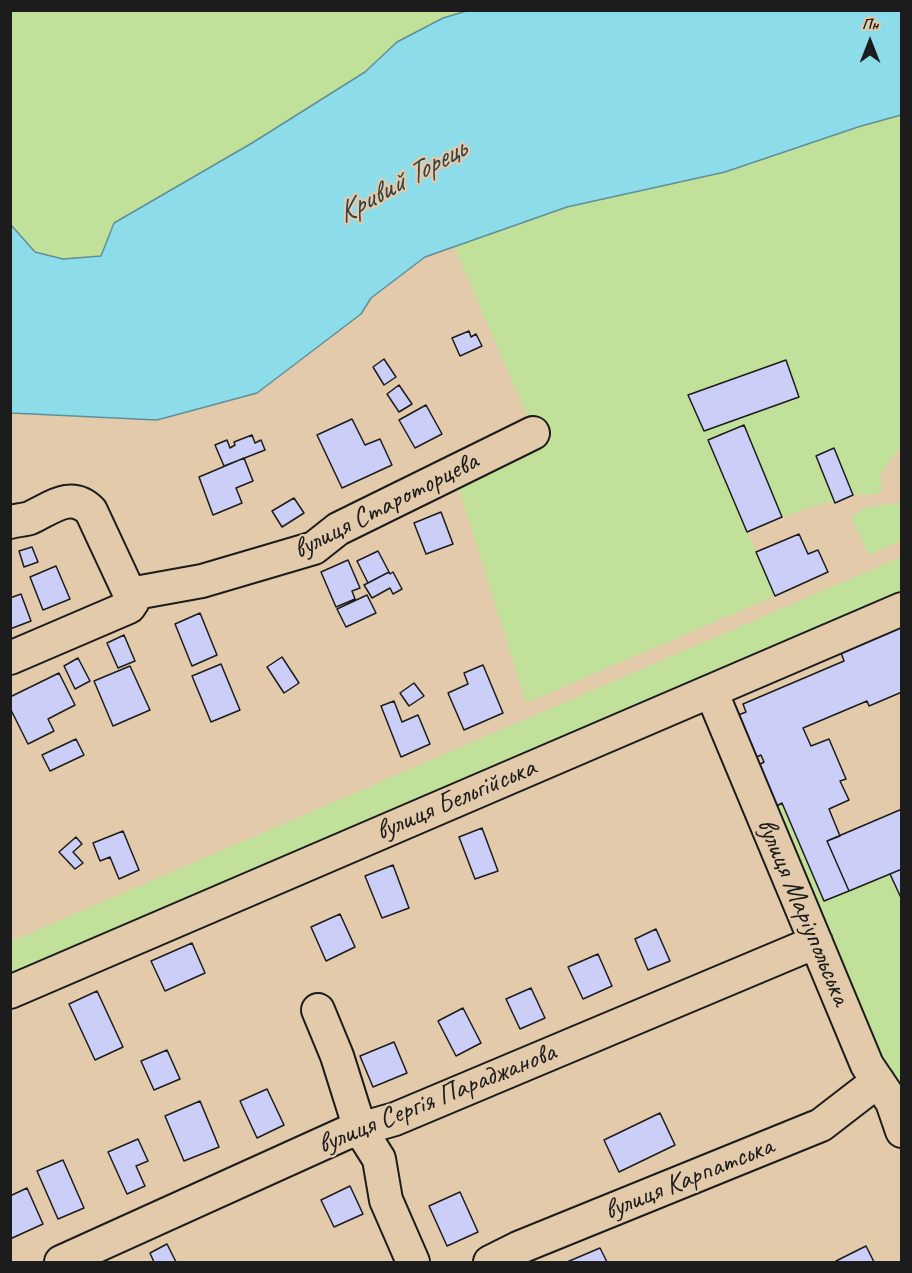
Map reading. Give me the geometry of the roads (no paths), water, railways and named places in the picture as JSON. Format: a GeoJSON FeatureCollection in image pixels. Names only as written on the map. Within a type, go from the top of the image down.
{"type":"FeatureCollection","features":[{"type":"Feature","properties":{"kind":"street","name":"вулиця Староторцева"},"geometry":{"type":"LineString","coordinates":[[10,658],[131,599],[314,548],[338,529],[533,433]]}},
{"type":"Feature","properties":{"kind":"street"},"geometry":{"type":"LineString","coordinates":[[10,522],[29,518],[51,505],[71,501],[85,504],[91,511],[131,599]]}},
{"type":"Feature","properties":{"kind":"street","name":"вулиця Бельгійська"},"geometry":{"type":"LineString","coordinates":[[10,992],[902,609]]}},
{"type":"Feature","properties":{"kind":"street","name":"вулиця Маріупольська"},"geometry":{"type":"LineString","coordinates":[[711,691],[867,1065],[892,1102],[902,1131]]}},
{"type":"Feature","properties":{"kind":"street","name":"вулиця Сергія Параджанова"},"geometry":{"type":"LineString","coordinates":[[61,1263],[360,1129],[395,1119],[816,942]]}},
{"type":"Feature","properties":{"kind":"street"},"geometry":{"type":"LineString","coordinates":[[318,1010],[337,1056],[360,1129],[379,1159],[386,1200],[413,1263]]}},
{"type":"Feature","properties":{"kind":"street","name":"вулиця Карпатська"},"geometry":{"type":"LineString","coordinates":[[490,1263],[518,1248],[821,1125],[878,1081]]}},
{"type":"Feature","properties":{"kind":"water","name":"Кривий Торець"},"geometry":{"type":"Polygon","coordinates":[[[470,10],[901,11],[901,115],[858,127],[725,172],[567,207],[425,257],[371,298],[361,314],[257,393],[157,420],[11,413],[11,225],[35,252],[63,259],[101,256],[114,223],[252,143],[365,72],[397,42],[443,18],[470,10]]]}}]}
